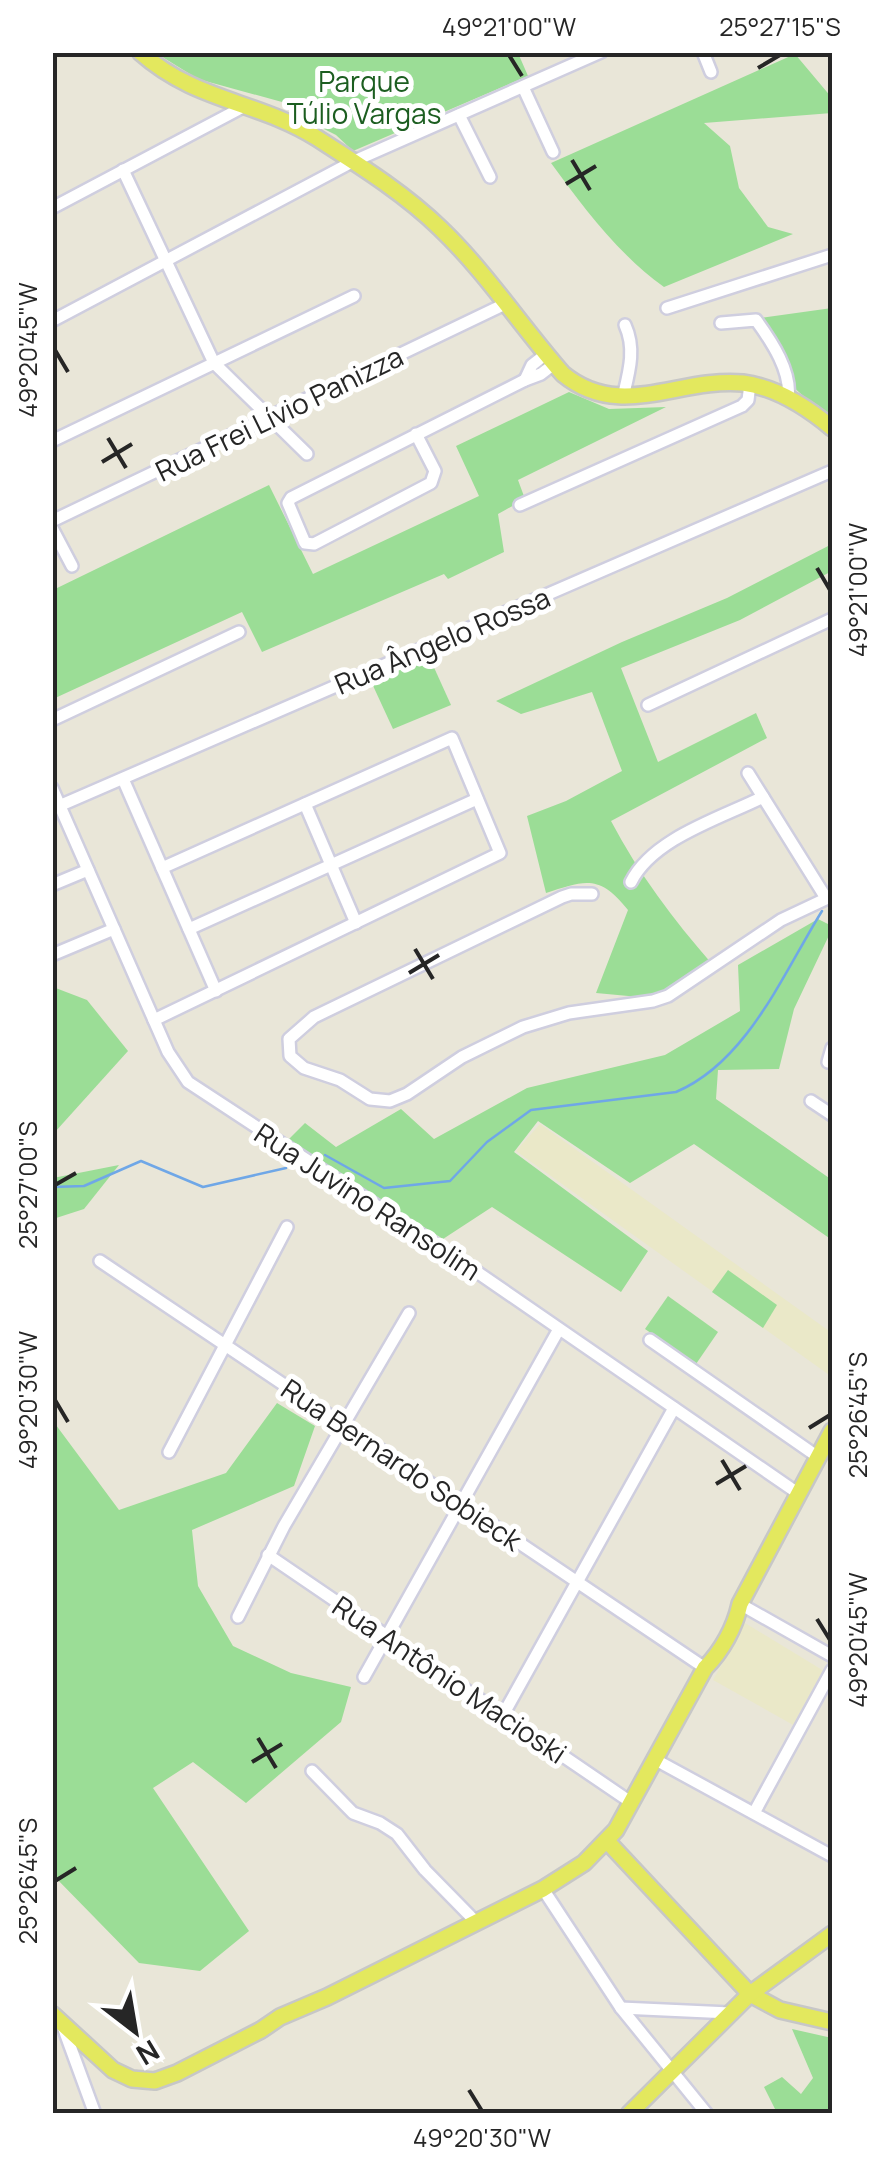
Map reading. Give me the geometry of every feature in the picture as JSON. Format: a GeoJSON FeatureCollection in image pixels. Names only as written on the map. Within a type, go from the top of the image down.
{"type":"FeatureCollection","features":[{"type":"Feature","properties":{"kind":"main road"},"geometry":{"type":"LineString","coordinates":[[140,52],[178,82],[287,121],[428,216],[468,257],[550,359],[583,388],[624,397],[750,384],[788,399],[832,428]]}},
{"type":"Feature","properties":{"kind":"main road"},"geometry":{"type":"LineString","coordinates":[[57,2017],[113,2070],[144,2081],[178,2073],[307,2004],[327,1998],[544,1889],[584,1862],[607,1841],[632,1804],[704,1668],[714,1659],[736,1620],[740,1604],[798,1494],[825,1452],[832,1430]]}},
{"type":"Feature","properties":{"kind":"main road"},"geometry":{"type":"LineString","coordinates":[[607,1841],[750,1994],[780,2010],[832,2022]]}},
{"type":"Feature","properties":{"kind":"main road"},"geometry":{"type":"LineString","coordinates":[[629,2114],[750,1994],[832,1934]]}},
{"type":"Feature","properties":{"kind":"street"},"geometry":{"type":"LineString","coordinates":[[52,321],[352,162],[602,52]]}},
{"type":"Feature","properties":{"kind":"street"},"geometry":{"type":"LineString","coordinates":[[702,52],[712,72]]}},
{"type":"Feature","properties":{"kind":"street"},"geometry":{"type":"LineString","coordinates":[[523,87],[553,152]]}},
{"type":"Feature","properties":{"kind":"street"},"geometry":{"type":"LineString","coordinates":[[52,208],[245,106]]}},
{"type":"Feature","properties":{"kind":"street"},"geometry":{"type":"LineString","coordinates":[[459,114],[490,177]]}},
{"type":"Feature","properties":{"kind":"street"},"geometry":{"type":"LineString","coordinates":[[123,170],[214,364],[307,454]]}},
{"type":"Feature","properties":{"kind":"street"},"geometry":{"type":"LineString","coordinates":[[666,308],[832,255]]}},
{"type":"Feature","properties":{"kind":"street"},"geometry":{"type":"LineString","coordinates":[[52,441],[354,296]]}},
{"type":"Feature","properties":{"kind":"street","name":"Rua Frei Lívio Panizza"},"geometry":{"type":"LineString","coordinates":[[52,524],[506,304]]}},
{"type":"Feature","properties":{"kind":"street"},"geometry":{"type":"LineString","coordinates":[[721,323],[756,320],[786,377],[788,399]]}},
{"type":"Feature","properties":{"kind":"street"},"geometry":{"type":"LineString","coordinates":[[624,397],[631,363],[630,337],[625,325]]}},
{"type":"Feature","properties":{"kind":"street"},"geometry":{"type":"LineString","coordinates":[[416,434],[435,470],[431,483],[314,544],[305,543],[288,500],[416,434],[541,374],[550,359]]}},
{"type":"Feature","properties":{"kind":"street"},"geometry":{"type":"LineString","coordinates":[[520,505],[742,406],[748,400],[750,384]]}},
{"type":"Feature","properties":{"kind":"street","name":"Rua Ângelo Rossa"},"geometry":{"type":"LineString","coordinates":[[56,808],[832,471]]}},
{"type":"Feature","properties":{"kind":"street"},"geometry":{"type":"LineString","coordinates":[[52,524],[72,566]]}},
{"type":"Feature","properties":{"kind":"street"},"geometry":{"type":"LineString","coordinates":[[648,705],[832,619]]}},
{"type":"Feature","properties":{"kind":"street"},"geometry":{"type":"LineString","coordinates":[[52,720],[238,632]]}},
{"type":"Feature","properties":{"kind":"street"},"geometry":{"type":"LineString","coordinates":[[154,1020],[500,853],[452,738],[162,868]]}},
{"type":"Feature","properties":{"kind":"street"},"geometry":{"type":"LineString","coordinates":[[592,894],[571,894],[329,1009],[293,1033],[287,1048],[290,1056],[304,1068],[340,1080],[370,1099],[399,1098],[462,1057],[522,1027],[570,1013],[668,996],[781,920],[829,897],[748,773]]}},
{"type":"Feature","properties":{"kind":"street"},"geometry":{"type":"LineString","coordinates":[[123,779],[216,990]]}},
{"type":"Feature","properties":{"kind":"street","name":"Rua Juvino Ransolim"},"geometry":{"type":"LineString","coordinates":[[52,788],[56,808],[174,1062],[198,1089],[558,1328],[798,1494]]}},
{"type":"Feature","properties":{"kind":"street"},"geometry":{"type":"LineString","coordinates":[[631,882],[644,860],[663,846],[764,797]]}},
{"type":"Feature","properties":{"kind":"street"},"geometry":{"type":"LineString","coordinates":[[189,929],[478,799]]}},
{"type":"Feature","properties":{"kind":"street"},"geometry":{"type":"LineString","coordinates":[[305,804],[356,923]]}},
{"type":"Feature","properties":{"kind":"street"},"geometry":{"type":"LineString","coordinates":[[52,884],[88,870]]}},
{"type":"Feature","properties":{"kind":"street"},"geometry":{"type":"LineString","coordinates":[[52,955],[114,929]]}},
{"type":"Feature","properties":{"kind":"street"},"geometry":{"type":"LineString","coordinates":[[828,1062],[832,1048]]}},
{"type":"Feature","properties":{"kind":"street"},"geometry":{"type":"LineString","coordinates":[[811,1101],[832,1114]]}},
{"type":"Feature","properties":{"kind":"street"},"geometry":{"type":"LineString","coordinates":[[169,1452],[288,1227]]}},
{"type":"Feature","properties":{"kind":"street","name":"Rua Bernardo Sobieck"},"geometry":{"type":"LineString","coordinates":[[100,1261],[704,1668]]}},
{"type":"Feature","properties":{"kind":"street"},"geometry":{"type":"LineString","coordinates":[[238,1617],[268,1555],[409,1313]]}},
{"type":"Feature","properties":{"kind":"street"},"geometry":{"type":"LineString","coordinates":[[364,1676],[558,1328]]}},
{"type":"Feature","properties":{"kind":"street"},"geometry":{"type":"LineString","coordinates":[[650,1340],[825,1452]]}},
{"type":"Feature","properties":{"kind":"street"},"geometry":{"type":"LineString","coordinates":[[502,1715],[674,1408]]}},
{"type":"Feature","properties":{"kind":"street","name":"Rua Antônio Macioski"},"geometry":{"type":"LineString","coordinates":[[268,1555],[632,1804]]}},
{"type":"Feature","properties":{"kind":"street"},"geometry":{"type":"LineString","coordinates":[[740,1604],[832,1656]]}},
{"type":"Feature","properties":{"kind":"street"},"geometry":{"type":"LineString","coordinates":[[754,1813],[832,1670]]}},
{"type":"Feature","properties":{"kind":"street"},"geometry":{"type":"LineString","coordinates":[[656,1760],[832,1856]]}},
{"type":"Feature","properties":{"kind":"street"},"geometry":{"type":"LineString","coordinates":[[312,1772],[353,1813],[397,1834],[433,1879],[476,1922]]}},
{"type":"Feature","properties":{"kind":"street"},"geometry":{"type":"LineString","coordinates":[[544,1889],[621,2008],[707,2114]]}},
{"type":"Feature","properties":{"kind":"street"},"geometry":{"type":"LineString","coordinates":[[621,2008],[730,2013]]}},
{"type":"Feature","properties":{"kind":"street"},"geometry":{"type":"LineString","coordinates":[[57,2017],[95,2114]]}},
{"type":"Feature","properties":{"kind":"shaded area"},"geometry":{"type":"Polygon","coordinates":[[[540,1124],[832,1333],[832,1377],[516,1151],[540,1124]]]}},
{"type":"Feature","properties":{"kind":"shaded area"},"geometry":{"type":"Polygon","coordinates":[[[745,1623],[824,1671],[795,1726],[713,1680],[745,1623]]]}},
{"type":"Feature","properties":{"kind":"green space","name":"Parque Túlio Vargas"},"geometry":{"type":"Polygon","coordinates":[[[156,53],[518,53],[528,76],[353,151],[336,135],[282,102],[198,79],[156,53]]]}},
{"type":"Feature","properties":{"kind":"green space"},"geometry":{"type":"Polygon","coordinates":[[[795,54],[832,98],[832,113],[704,123],[730,146],[739,188],[768,227],[793,234],[664,287],[617,245],[551,163],[795,54]]]}},
{"type":"Feature","properties":{"kind":"green space"},"geometry":{"type":"Polygon","coordinates":[[[832,308],[832,421],[792,386],[760,318],[832,308]]]}},
{"type":"Feature","properties":{"kind":"green space"},"geometry":{"type":"Polygon","coordinates":[[[569,392],[609,409],[666,407],[518,480],[525,499],[498,514],[504,552],[448,579],[444,574],[262,652],[242,612],[53,699],[53,590],[269,485],[313,574],[479,496],[456,446],[569,392]]]}},
{"type":"Feature","properties":{"kind":"green space"},"geometry":{"type":"Polygon","coordinates":[[[832,544],[832,571],[740,620],[621,668],[658,762],[756,713],[767,738],[611,821],[657,896],[712,964],[650,998],[596,993],[628,910],[609,890],[591,883],[546,893],[527,816],[566,801],[622,771],[592,692],[521,714],[496,701],[727,598],[832,544]]]}},
{"type":"Feature","properties":{"kind":"green space"},"geometry":{"type":"Polygon","coordinates":[[[427,652],[451,705],[393,729],[369,677],[427,652]]]}},
{"type":"Feature","properties":{"kind":"green space"},"geometry":{"type":"Polygon","coordinates":[[[818,919],[832,929],[794,1009],[779,1069],[718,1070],[716,1099],[832,1180],[832,1240],[694,1144],[630,1183],[538,1121],[514,1152],[648,1251],[621,1292],[492,1207],[443,1239],[287,1141],[305,1123],[336,1147],[401,1109],[434,1139],[527,1088],[665,1055],[740,1011],[738,965],[818,919]]]}},
{"type":"Feature","properties":{"kind":"green space"},"geometry":{"type":"Polygon","coordinates":[[[53,987],[87,1000],[128,1051],[55,1132],[52,1131],[53,987]]]}},
{"type":"Feature","properties":{"kind":"green space"},"geometry":{"type":"Polygon","coordinates":[[[119,1165],[84,1209],[53,1219],[53,1178],[119,1165]]]}},
{"type":"Feature","properties":{"kind":"green space"},"geometry":{"type":"Polygon","coordinates":[[[728,1270],[777,1305],[763,1328],[712,1292],[728,1270]]]}},
{"type":"Feature","properties":{"kind":"green space"},"geometry":{"type":"Polygon","coordinates":[[[668,1296],[718,1332],[696,1364],[645,1329],[668,1296]]]}},
{"type":"Feature","properties":{"kind":"green space"},"geometry":{"type":"Polygon","coordinates":[[[277,1403],[315,1426],[294,1486],[192,1530],[198,1586],[233,1646],[291,1673],[351,1687],[341,1722],[246,1803],[193,1762],[153,1788],[249,1931],[200,1971],[139,1963],[53,1875],[53,1421],[119,1510],[226,1473],[277,1403]]]}},
{"type":"Feature","properties":{"kind":"green space"},"geometry":{"type":"Polygon","coordinates":[[[792,2029],[832,2038],[832,2113],[777,2113],[764,2087],[782,2077],[801,2094],[813,2078],[792,2029]]]}},
{"type":"Feature","properties":{"kind":"waterway"},"geometry":{"type":"LineString","coordinates":[[325,1155],[384,1188],[450,1181],[487,1142],[531,1110],[676,1092],[701,1078],[743,1038],[822,911]]}},
{"type":"Feature","properties":{"kind":"waterway"},"geometry":{"type":"LineString","coordinates":[[52,1187],[84,1186],[141,1161],[203,1187],[286,1168]]}}]}
